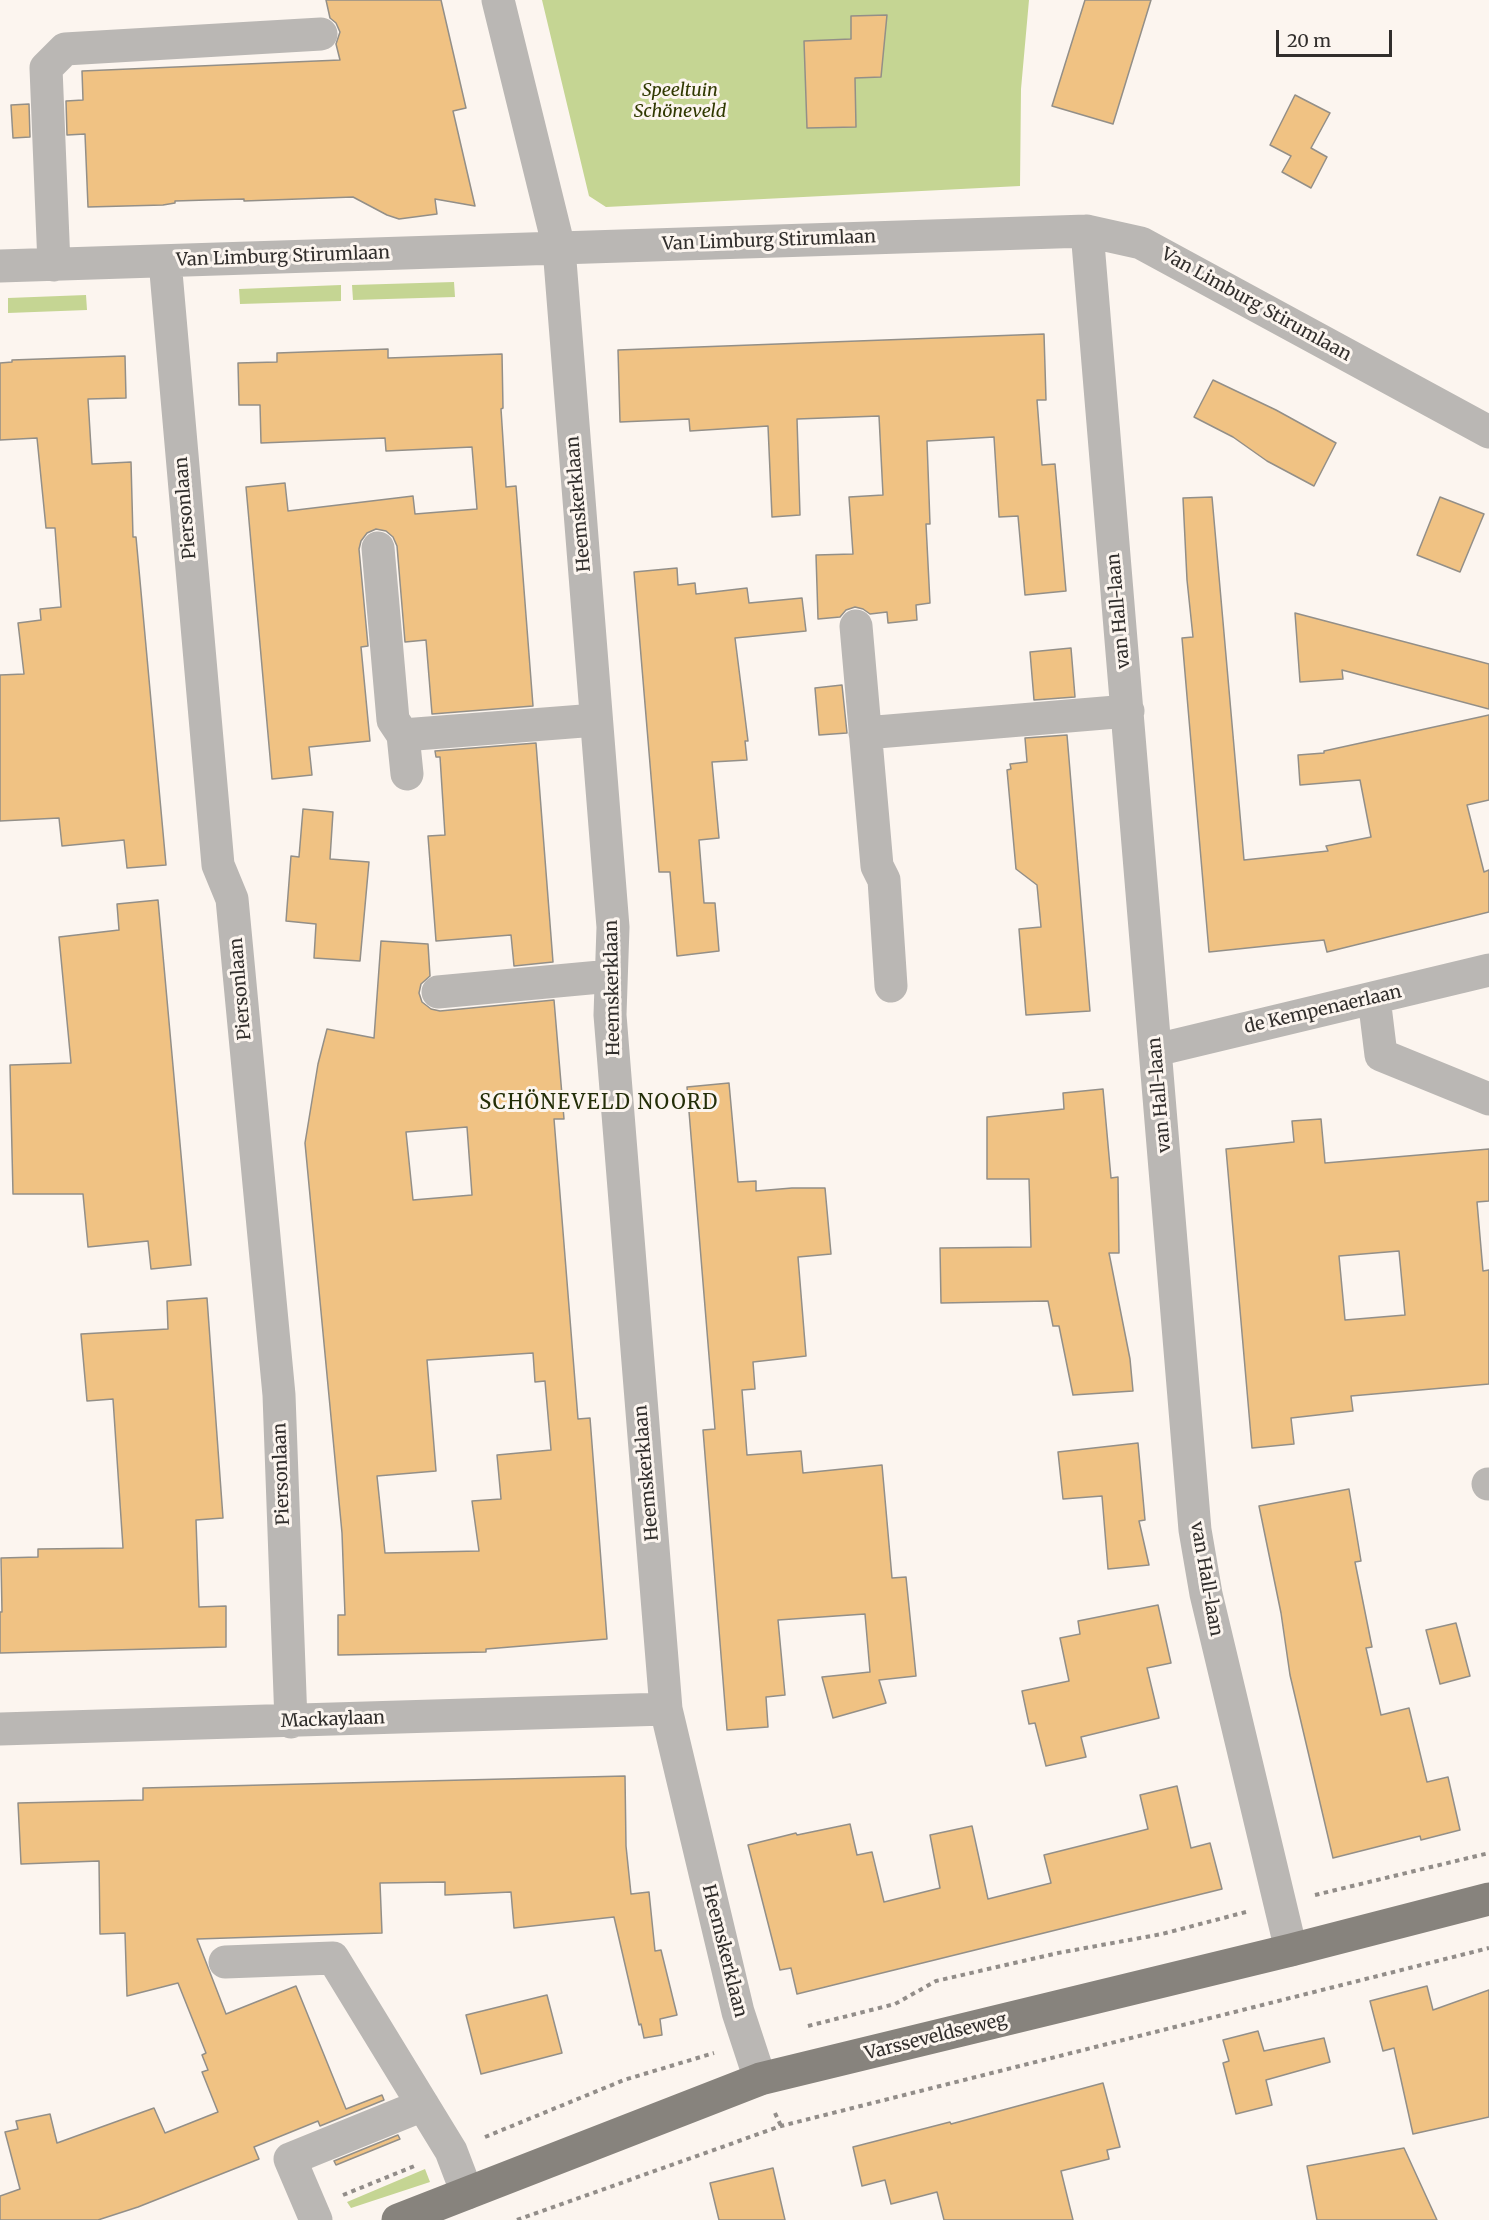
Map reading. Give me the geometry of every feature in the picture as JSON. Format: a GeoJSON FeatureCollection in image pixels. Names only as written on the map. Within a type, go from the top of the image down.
{"type":"FeatureCollection","features":[{"type":"Feature","properties":{"kind":"main road","name":"Varsseveldseweg"},"geometry":{"type":"LineString","coordinates":[[398,2220],[760,2079],[1291,1950],[1489,1899]]}},
{"type":"Feature","properties":{"kind":"street","name":"Heemskerklaan"},"geometry":{"type":"LineString","coordinates":[[498,0],[559,248],[613,927],[610,1015],[666,1709],[738,2013],[760,2079]]}},
{"type":"Feature","properties":{"kind":"street"},"geometry":{"type":"LineString","coordinates":[[54,265],[46,68],[65,49],[321,34]]}},
{"type":"Feature","properties":{"kind":"street","name":"Van Limburg Stirumlaan"},"geometry":{"type":"LineString","coordinates":[[0,266],[1087,231],[1141,243],[1489,432]]}},
{"type":"Feature","properties":{"kind":"street","name":"van Hall-laan"},"geometry":{"type":"LineString","coordinates":[[1087,231],[1195,1530],[1206,1594],[1291,1950]]}},
{"type":"Feature","properties":{"kind":"street","name":"Piersonlaan"},"geometry":{"type":"LineString","coordinates":[[165,261],[218,865],[232,899],[279,1395],[291,1722]]}},
{"type":"Feature","properties":{"kind":"street"},"geometry":{"type":"LineString","coordinates":[[378,548],[393,720],[403,735],[407,774]]}},
{"type":"Feature","properties":{"kind":"street"},"geometry":{"type":"LineString","coordinates":[[856,626],[877,866],[884,880],[891,986]]}},
{"type":"Feature","properties":{"kind":"street"},"geometry":{"type":"LineString","coordinates":[[865,733],[1128,711]]}},
{"type":"Feature","properties":{"kind":"street"},"geometry":{"type":"LineString","coordinates":[[403,735],[596,720]]}},
{"type":"Feature","properties":{"kind":"street","name":"de Kempenaerlaan"},"geometry":{"type":"LineString","coordinates":[[1156,1050],[1489,970]]}},
{"type":"Feature","properties":{"kind":"street"},"geometry":{"type":"LineString","coordinates":[[438,992],[611,976]]}},
{"type":"Feature","properties":{"kind":"street"},"geometry":{"type":"LineString","coordinates":[[1374,998],[1382,1055],[1489,1099]]}},
{"type":"Feature","properties":{"kind":"street","name":"Mackaylaan"},"geometry":{"type":"LineString","coordinates":[[0,1729],[666,1709]]}},
{"type":"Feature","properties":{"kind":"street"},"geometry":{"type":"LineString","coordinates":[[225,1962],[333,1958],[451,2151],[467,2193]]}},
{"type":"Feature","properties":{"kind":"street"},"geometry":{"type":"LineString","coordinates":[[316,2220],[290,2159],[423,2105]]}},
{"type":"Feature","properties":{"kind":"path"},"geometry":{"type":"LineString","coordinates":[[518,2220],[781,2126],[1489,1948]]}},
{"type":"Feature","properties":{"kind":"green space","name":"Speeltuin Schöneveld"},"geometry":{"type":"Polygon","coordinates":[[[542,0],[1029,0],[1021,89],[1020,186],[606,207],[589,196],[542,0]]]}},
{"type":"Feature","properties":{"kind":"green space"},"geometry":{"type":"Polygon","coordinates":[[[454,282],[455,297],[353,300],[352,285],[454,282]]]}},
{"type":"Feature","properties":{"kind":"green space"},"geometry":{"type":"Polygon","coordinates":[[[341,285],[341,301],[240,304],[239,289],[341,285]]]}},
{"type":"Feature","properties":{"kind":"green space"},"geometry":{"type":"Polygon","coordinates":[[[86,295],[87,310],[8,313],[8,298],[86,295]]]}},
{"type":"Feature","properties":{"kind":"green space"},"geometry":{"type":"Polygon","coordinates":[[[425,2169],[430,2182],[351,2208],[347,2202],[425,2169]]]}},
{"type":"Feature","properties":{"kind":"building"},"geometry":{"type":"Polygon","coordinates":[[[326,0],[441,0],[466,108],[453,111],[475,206],[435,199],[437,214],[399,219],[353,197],[175,201],[175,203],[163,205],[88,207],[85,134],[67,135],[66,101],[83,100],[82,71],[340,60],[336,44],[340,32],[336,23],[330,18],[326,0]]]}},
{"type":"Feature","properties":{"kind":"building"},"geometry":{"type":"Polygon","coordinates":[[[1085,0],[1151,0],[1113,124],[1052,106],[1085,0]]]}},
{"type":"Feature","properties":{"kind":"building"},"geometry":{"type":"Polygon","coordinates":[[[887,15],[881,77],[855,78],[856,127],[807,128],[804,41],[851,39],[851,16],[887,15]]]}},
{"type":"Feature","properties":{"kind":"building"},"geometry":{"type":"Polygon","coordinates":[[[1295,95],[1330,113],[1311,148],[1327,157],[1311,188],[1282,172],[1291,156],[1270,145],[1295,95]]]}},
{"type":"Feature","properties":{"kind":"building"},"geometry":{"type":"Polygon","coordinates":[[[29,104],[30,137],[13,138],[11,105],[29,104]]]}},
{"type":"Feature","properties":{"kind":"building"},"geometry":{"type":"Polygon","coordinates":[[[1044,334],[1046,400],[1037,400],[1042,465],[1055,464],[1066,591],[1025,595],[1018,516],[999,517],[994,437],[927,441],[930,524],[926,524],[930,603],[916,605],[917,620],[888,623],[887,612],[870,614],[855,607],[846,610],[840,617],[818,619],[816,555],[853,554],[849,497],[883,495],[879,416],[797,419],[800,515],[772,517],[768,426],[690,431],[689,419],[620,422],[618,350],[1044,334]]]}},
{"type":"Feature","properties":{"kind":"building"},"geometry":{"type":"Polygon","coordinates":[[[388,349],[388,358],[502,354],[503,408],[501,409],[506,487],[516,486],[533,706],[432,714],[426,640],[405,642],[397,546],[393,537],[386,531],[376,529],[367,533],[359,549],[368,646],[361,647],[370,741],[309,747],[312,775],[272,779],[246,487],[285,483],[288,511],[413,496],[415,514],[477,509],[472,447],[386,451],[385,438],[261,443],[260,405],[239,405],[238,363],[277,362],[277,353],[388,349]]]}},
{"type":"Feature","properties":{"kind":"building"},"geometry":{"type":"Polygon","coordinates":[[[125,356],[126,398],[88,399],[92,464],[131,462],[133,537],[136,537],[166,865],[127,868],[124,840],[62,846],[59,818],[0,821],[0,675],[24,674],[18,623],[41,620],[40,609],[61,607],[55,528],[46,528],[37,438],[0,440],[0,363],[12,362],[12,360],[125,356]]]}},
{"type":"Feature","properties":{"kind":"building"},"geometry":{"type":"Polygon","coordinates":[[[1213,380],[1276,410],[1336,443],[1314,486],[1267,461],[1233,437],[1194,417],[1213,380]]]}},
{"type":"Feature","properties":{"kind":"building"},"geometry":{"type":"Polygon","coordinates":[[[1212,497],[1244,860],[1328,851],[1326,846],[1371,837],[1360,780],[1300,785],[1298,755],[1324,753],[1324,751],[1489,715],[1489,800],[1467,805],[1484,872],[1489,870],[1489,912],[1327,952],[1324,940],[1209,952],[1182,638],[1193,637],[1187,580],[1183,498],[1212,497]]]}},
{"type":"Feature","properties":{"kind":"building"},"geometry":{"type":"Polygon","coordinates":[[[1440,497],[1484,514],[1460,572],[1417,555],[1440,497]]]}},
{"type":"Feature","properties":{"kind":"building"},"geometry":{"type":"Polygon","coordinates":[[[677,568],[678,585],[695,583],[696,594],[747,588],[749,603],[802,598],[806,631],[735,638],[748,741],[745,741],[747,760],[712,762],[719,838],[699,840],[704,903],[715,903],[719,951],[677,956],[670,872],[659,872],[634,572],[677,568]]]}},
{"type":"Feature","properties":{"kind":"building"},"geometry":{"type":"Polygon","coordinates":[[[1295,613],[1489,664],[1489,709],[1342,670],[1343,679],[1300,682],[1295,613]]]}},
{"type":"Feature","properties":{"kind":"building"},"geometry":{"type":"Polygon","coordinates":[[[1071,648],[1075,697],[1034,700],[1030,652],[1071,648]]]}},
{"type":"Feature","properties":{"kind":"building"},"geometry":{"type":"Polygon","coordinates":[[[842,685],[847,733],[819,735],[815,688],[842,685]]]}},
{"type":"Feature","properties":{"kind":"building"},"geometry":{"type":"Polygon","coordinates":[[[1067,735],[1090,1011],[1026,1015],[1019,929],[1041,927],[1037,885],[1016,869],[1007,770],[1011,769],[1010,764],[1027,762],[1025,738],[1067,735]]]}},
{"type":"Feature","properties":{"kind":"building"},"geometry":{"type":"Polygon","coordinates":[[[536,743],[553,962],[514,966],[511,935],[436,941],[428,836],[445,835],[440,757],[436,757],[435,751],[536,743]]]}},
{"type":"Feature","properties":{"kind":"building"},"geometry":{"type":"Polygon","coordinates":[[[303,809],[333,812],[330,859],[369,862],[360,961],[314,958],[316,924],[286,921],[291,856],[299,857],[303,809]]]}},
{"type":"Feature","properties":{"kind":"building"},"geometry":{"type":"Polygon","coordinates":[[[158,900],[191,1265],[151,1269],[148,1241],[88,1247],[83,1194],[13,1194],[10,1065],[71,1063],[59,937],[119,930],[117,904],[158,900]]]}},
{"type":"Feature","properties":{"kind":"building"},"geometry":{"type":"Polygon","coordinates":[[[381,941],[428,944],[430,976],[421,984],[419,993],[422,1002],[431,1009],[440,1011],[554,1000],[564,1119],[554,1119],[578,1419],[590,1418],[607,1639],[486,1649],[486,1652],[338,1655],[338,1615],[345,1615],[342,1533],[305,1143],[318,1064],[327,1029],[374,1038],[381,941]],[[467,1127],[406,1132],[413,1200],[472,1195],[467,1127]],[[533,1353],[427,1360],[436,1471],[377,1476],[385,1553],[479,1551],[472,1501],[501,1499],[497,1455],[551,1450],[545,1381],[535,1382],[533,1353]]]}},
{"type":"Feature","properties":{"kind":"building"},"geometry":{"type":"Polygon","coordinates":[[[729,1083],[738,1182],[756,1181],[756,1191],[825,1188],[831,1254],[798,1257],[806,1356],[753,1362],[755,1389],[742,1390],[747,1455],[801,1451],[803,1473],[882,1465],[892,1578],[906,1577],[916,1676],[879,1680],[886,1703],[833,1718],[822,1677],[870,1672],[865,1614],[778,1620],[785,1695],[766,1697],[768,1727],[727,1730],[703,1430],[715,1429],[687,1087],[729,1083]]]}},
{"type":"Feature","properties":{"kind":"building"},"geometry":{"type":"Polygon","coordinates":[[[1103,1089],[1111,1178],[1118,1177],[1119,1253],[1109,1253],[1130,1359],[1133,1391],[1073,1395],[1059,1326],[1053,1326],[1048,1301],[941,1303],[940,1248],[1031,1247],[1029,1179],[987,1179],[987,1117],[1064,1109],[1063,1093],[1103,1089]]]}},
{"type":"Feature","properties":{"kind":"building"},"geometry":{"type":"Polygon","coordinates":[[[1321,1119],[1325,1163],[1489,1149],[1489,1201],[1477,1202],[1483,1271],[1489,1270],[1489,1384],[1351,1396],[1353,1411],[1291,1418],[1294,1444],[1252,1448],[1226,1149],[1294,1142],[1292,1121],[1321,1119]],[[1399,1251],[1339,1256],[1345,1320],[1405,1315],[1399,1251]]]}},
{"type":"Feature","properties":{"kind":"building"},"geometry":{"type":"Polygon","coordinates":[[[207,1298],[223,1518],[196,1520],[199,1607],[226,1606],[226,1647],[0,1653],[1,1558],[38,1557],[38,1549],[123,1548],[113,1399],[87,1401],[81,1334],[168,1329],[167,1301],[207,1298]]]}},
{"type":"Feature","properties":{"kind":"building"},"geometry":{"type":"Polygon","coordinates":[[[1138,1443],[1145,1520],[1139,1521],[1149,1565],[1108,1569],[1102,1496],[1063,1499],[1058,1452],[1138,1443]]]}},
{"type":"Feature","properties":{"kind":"building"},"geometry":{"type":"Polygon","coordinates":[[[1349,1489],[1361,1561],[1355,1562],[1372,1647],[1366,1648],[1381,1715],[1409,1708],[1427,1782],[1448,1777],[1460,1830],[1421,1840],[1420,1836],[1333,1858],[1290,1675],[1281,1613],[1259,1506],[1349,1489]]]}},
{"type":"Feature","properties":{"kind":"building"},"geometry":{"type":"Polygon","coordinates":[[[1158,1605],[1171,1663],[1147,1668],[1159,1718],[1081,1737],[1086,1757],[1046,1766],[1035,1723],[1029,1724],[1022,1691],[1069,1681],[1060,1638],[1080,1634],[1078,1621],[1158,1605]]]}},
{"type":"Feature","properties":{"kind":"building"},"geometry":{"type":"Polygon","coordinates":[[[1456,1623],[1470,1676],[1440,1684],[1426,1630],[1456,1623]]]}},
{"type":"Feature","properties":{"kind":"building"},"geometry":{"type":"Polygon","coordinates":[[[625,1776],[626,1846],[631,1894],[649,1892],[655,1951],[661,1950],[677,2015],[660,2019],[662,2035],[644,2038],[614,1917],[514,1928],[511,1892],[445,1895],[445,1882],[380,1883],[382,1933],[197,1939],[226,2014],[296,1986],[346,2109],[382,2095],[384,2100],[320,2126],[318,2121],[254,2147],[259,2159],[138,2207],[98,2220],[0,2220],[0,2196],[20,2189],[5,2132],[18,2129],[16,2121],[50,2114],[57,2143],[154,2108],[165,2133],[218,2112],[202,2072],[208,2070],[202,2055],[206,2053],[178,1983],[127,1996],[125,1933],[100,1934],[99,1861],[21,1864],[18,1803],[143,1800],[143,1788],[625,1776]]]}},
{"type":"Feature","properties":{"kind":"building"},"geometry":{"type":"Polygon","coordinates":[[[1177,1786],[1191,1848],[1210,1843],[1222,1889],[797,1994],[791,1968],[780,1970],[748,1845],[796,1833],[797,1835],[850,1824],[857,1855],[872,1852],[884,1902],[940,1888],[930,1835],[972,1826],[988,1899],[1051,1883],[1044,1855],[1148,1829],[1140,1795],[1177,1786]]]}},
{"type":"Feature","properties":{"kind":"building"},"geometry":{"type":"Polygon","coordinates":[[[1427,1986],[1433,2010],[1489,1990],[1489,2117],[1413,2134],[1394,2048],[1383,2051],[1370,2001],[1427,1986]]]}},
{"type":"Feature","properties":{"kind":"building"},"geometry":{"type":"Polygon","coordinates":[[[547,1995],[562,2053],[481,2074],[466,2015],[547,1995]]]}},
{"type":"Feature","properties":{"kind":"building"},"geometry":{"type":"Polygon","coordinates":[[[1258,2031],[1264,2051],[1324,2038],[1330,2062],[1266,2080],[1272,2105],[1236,2114],[1223,2063],[1229,2061],[1223,2040],[1258,2031]]]}},
{"type":"Feature","properties":{"kind":"building"},"geometry":{"type":"Polygon","coordinates":[[[1103,2083],[1120,2147],[1107,2150],[1109,2159],[1061,2171],[1073,2220],[944,2220],[937,2192],[891,2204],[885,2180],[862,2186],[853,2147],[950,2122],[951,2124],[1103,2083]]]}},
{"type":"Feature","properties":{"kind":"building"},"geometry":{"type":"Polygon","coordinates":[[[398,2135],[400,2139],[336,2165],[334,2161],[398,2135]]]}},
{"type":"Feature","properties":{"kind":"building"},"geometry":{"type":"Polygon","coordinates":[[[1404,2148],[1437,2220],[1317,2220],[1307,2166],[1404,2148]]]}},
{"type":"Feature","properties":{"kind":"building"},"geometry":{"type":"Polygon","coordinates":[[[773,2168],[785,2220],[719,2220],[710,2183],[773,2168]]]}},
{"type":"Feature","properties":{"kind":"district","name":"SCHÖNEVELD NOORD"},"geometry":{"type":"Point","coordinates":[599,1103]}}]}
